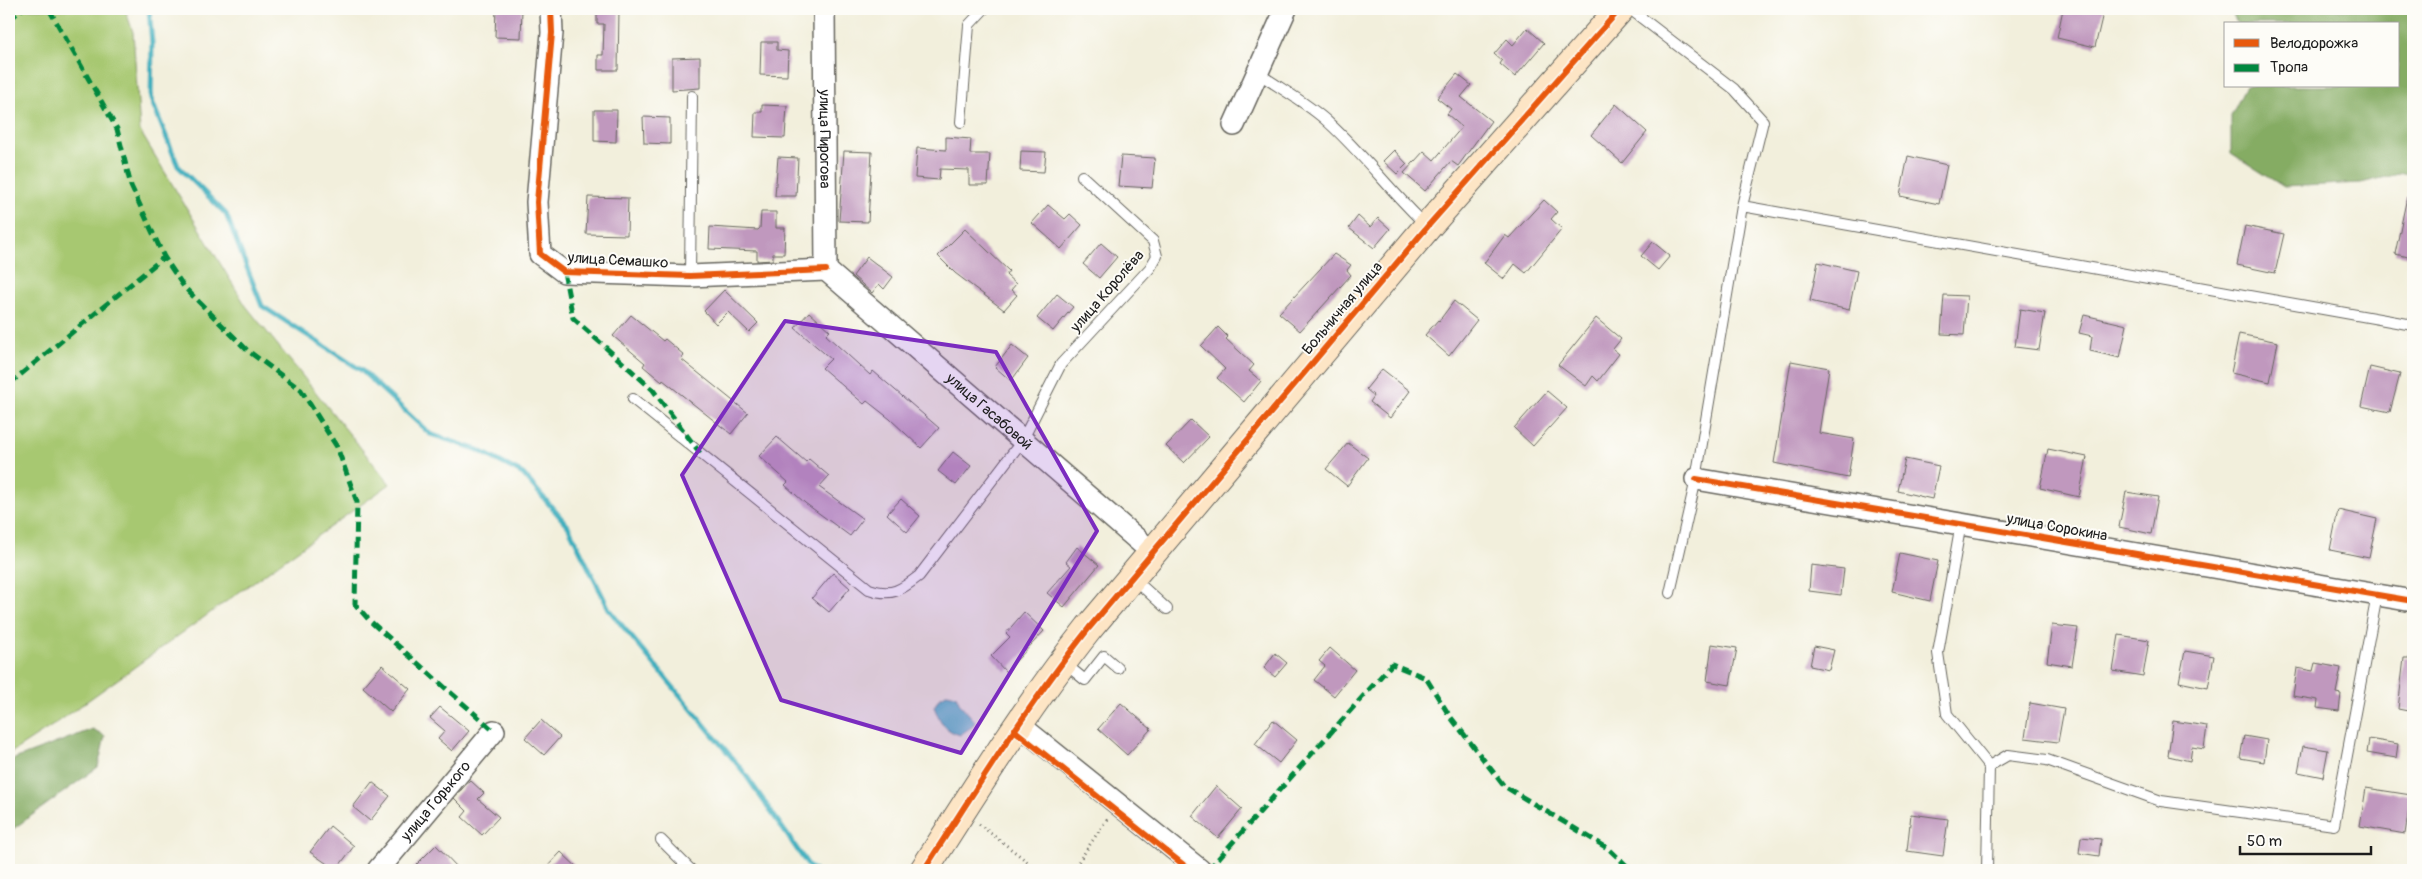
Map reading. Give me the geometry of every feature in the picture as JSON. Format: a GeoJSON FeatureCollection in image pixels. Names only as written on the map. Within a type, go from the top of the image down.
{"type":"FeatureCollection","features":[{"type":"Feature","properties":{"kind":"street","name":"улица Семашко"},"geometry":{"type":"LineString","coordinates":[[551,9],[552,33],[537,202],[540,254],[564,272],[690,276],[826,270]]}},
{"type":"Feature","properties":{"kind":"street","name":"улица Пирогова"},"geometry":{"type":"LineString","coordinates":[[824,9],[826,270]]}},
{"type":"Feature","properties":{"kind":"street"},"geometry":{"type":"LineString","coordinates":[[1234,125],[1286,9]]}},
{"type":"Feature","properties":{"kind":"street","name":"Больничная улица"},"geometry":{"type":"LineString","coordinates":[[924,870],[1018,724],[1062,661],[1428,226],[1620,9]]}},
{"type":"Feature","properties":{"kind":"street","name":"улица Гасабовой"},"geometry":{"type":"LineString","coordinates":[[826,270],[1153,553]]}},
{"type":"Feature","properties":{"kind":"street","name":"улица Сорокина"},"geometry":{"type":"LineString","coordinates":[[1696,479],[2413,601]]}},
{"type":"Feature","properties":{"kind":"street"},"geometry":{"type":"LineString","coordinates":[[1018,724],[1200,870]]}},
{"type":"Feature","properties":{"kind":"street","name":"улица Горького"},"geometry":{"type":"LineString","coordinates":[[378,870],[494,731]]}},
{"type":"Feature","properties":{"kind":"lane"},"geometry":{"type":"LineString","coordinates":[[961,122],[969,25],[984,9]]}},
{"type":"Feature","properties":{"kind":"lane"},"geometry":{"type":"LineString","coordinates":[[1630,9],[1734,89],[1763,121],[1742,206],[1696,479],[1670,593]]}},
{"type":"Feature","properties":{"kind":"lane"},"geometry":{"type":"LineString","coordinates":[[1258,72],[1327,121],[1361,154],[1397,198],[1428,226]]}},
{"type":"Feature","properties":{"kind":"lane"},"geometry":{"type":"LineString","coordinates":[[690,276],[692,96]]}},
{"type":"Feature","properties":{"kind":"lane","name":"улица Королёва"},"geometry":{"type":"LineString","coordinates":[[1022,441],[1062,364],[1150,268],[1157,256],[1153,241],[1082,176]]}},
{"type":"Feature","properties":{"kind":"lane"},"geometry":{"type":"LineString","coordinates":[[1742,206],[2413,325]]}},
{"type":"Feature","properties":{"kind":"lane"},"geometry":{"type":"LineString","coordinates":[[633,399],[840,567],[869,589],[881,593],[894,592],[919,576],[1022,441]]}},
{"type":"Feature","properties":{"kind":"lane"},"geometry":{"type":"LineString","coordinates":[[1960,523],[1938,652],[1947,714],[1989,766],[1987,870]]}},
{"type":"Feature","properties":{"kind":"lane"},"geometry":{"type":"LineString","coordinates":[[1132,578],[1167,609]]}},
{"type":"Feature","properties":{"kind":"lane"},"geometry":{"type":"LineString","coordinates":[[1989,766],[2008,754],[2047,760],[2161,801],[2334,825],[2377,595]]}},
{"type":"Feature","properties":{"kind":"lane"},"geometry":{"type":"LineString","coordinates":[[1062,661],[1085,680],[1104,656],[1118,668]]}},
{"type":"Feature","properties":{"kind":"lane"},"geometry":{"type":"LineString","coordinates":[[662,840],[691,870]]}},
{"type":"Feature","properties":{"kind":"path"},"geometry":{"type":"LineString","coordinates":[[962,810],[1038,870]]}},
{"type":"Feature","properties":{"kind":"path"},"geometry":{"type":"LineString","coordinates":[[1073,870],[1110,814]]}},
{"type":"Feature","properties":{"kind":"highlighted area"},"geometry":{"type":"Polygon","coordinates":[[[785,321],[996,352],[1097,531],[961,753],[781,700],[682,475],[785,321]]]}},
{"type":"Feature","properties":{"kind":"green space"},"geometry":{"type":"Polygon","coordinates":[[[9,9],[125,9],[133,32],[140,131],[246,306],[390,484],[58,722],[9,754],[9,9]]]}},
{"type":"Feature","properties":{"kind":"green space"},"geometry":{"type":"Polygon","coordinates":[[[2231,9],[2413,9],[2413,175],[2403,173],[2361,183],[2284,187],[2231,153],[2231,116],[2245,88],[2400,88],[2400,22],[2236,22],[2231,9]]]}},
{"type":"Feature","properties":{"kind":"green space"},"geometry":{"type":"Polygon","coordinates":[[[93,729],[105,736],[98,767],[9,832],[9,761],[93,729]]]}},
{"type":"Feature","properties":{"kind":"water"},"geometry":{"type":"Polygon","coordinates":[[[948,693],[956,695],[960,704],[975,721],[973,726],[960,735],[950,731],[944,725],[934,707],[939,698],[948,693]]]}},
{"type":"Feature","properties":{"kind":"building"},"geometry":{"type":"Polygon","coordinates":[[[496,9],[522,9],[521,38],[495,37],[496,9]]]}},
{"type":"Feature","properties":{"kind":"building"},"geometry":{"type":"Polygon","coordinates":[[[597,9],[619,9],[618,70],[598,70],[598,55],[603,55],[604,24],[597,24],[597,9]]]}},
{"type":"Feature","properties":{"kind":"building"},"geometry":{"type":"Polygon","coordinates":[[[2063,9],[2104,9],[2095,47],[2057,38],[2063,9]]]}},
{"type":"Feature","properties":{"kind":"building"},"geometry":{"type":"Polygon","coordinates":[[[1527,28],[1544,43],[1515,77],[1500,64],[1502,61],[1494,54],[1507,39],[1513,45],[1527,28]]]}},
{"type":"Feature","properties":{"kind":"building"},"geometry":{"type":"Polygon","coordinates":[[[761,42],[777,42],[777,50],[788,51],[787,76],[760,75],[761,42]]]}},
{"type":"Feature","properties":{"kind":"building"},"geometry":{"type":"Polygon","coordinates":[[[700,57],[700,88],[672,90],[672,58],[700,57]]]}},
{"type":"Feature","properties":{"kind":"building"},"geometry":{"type":"Polygon","coordinates":[[[1457,74],[1471,85],[1461,97],[1491,121],[1458,166],[1451,161],[1425,191],[1404,173],[1424,151],[1434,160],[1462,127],[1447,114],[1451,109],[1437,98],[1457,74]]]}},
{"type":"Feature","properties":{"kind":"building"},"geometry":{"type":"Polygon","coordinates":[[[1616,104],[1647,132],[1622,163],[1591,135],[1616,104]]]}},
{"type":"Feature","properties":{"kind":"building"},"geometry":{"type":"Polygon","coordinates":[[[762,105],[787,106],[785,138],[754,137],[755,112],[762,112],[762,105]]]}},
{"type":"Feature","properties":{"kind":"building"},"geometry":{"type":"Polygon","coordinates":[[[594,110],[617,110],[616,142],[594,141],[594,110]]]}},
{"type":"Feature","properties":{"kind":"building"},"geometry":{"type":"Polygon","coordinates":[[[643,117],[670,118],[670,144],[644,143],[643,117]]]}},
{"type":"Feature","properties":{"kind":"building"},"geometry":{"type":"Polygon","coordinates":[[[946,137],[971,139],[970,154],[990,154],[988,185],[969,185],[969,170],[940,169],[939,180],[915,178],[917,148],[946,150],[946,137]]]}},
{"type":"Feature","properties":{"kind":"building"},"geometry":{"type":"Polygon","coordinates":[[[1394,150],[1407,164],[1397,174],[1383,161],[1394,150]]]}},
{"type":"Feature","properties":{"kind":"building"},"geometry":{"type":"Polygon","coordinates":[[[844,151],[872,152],[868,222],[839,221],[844,151]]]}},
{"type":"Feature","properties":{"kind":"building"},"geometry":{"type":"Polygon","coordinates":[[[1021,151],[1046,152],[1044,172],[1020,171],[1021,151]]]}},
{"type":"Feature","properties":{"kind":"building"},"geometry":{"type":"Polygon","coordinates":[[[1121,156],[1155,158],[1152,188],[1118,186],[1121,156]]]}},
{"type":"Feature","properties":{"kind":"building"},"geometry":{"type":"Polygon","coordinates":[[[1908,156],[1947,165],[1939,204],[1900,196],[1908,156]]]}},
{"type":"Feature","properties":{"kind":"building"},"geometry":{"type":"Polygon","coordinates":[[[778,157],[798,158],[796,196],[775,196],[778,157]]]}},
{"type":"Feature","properties":{"kind":"building"},"geometry":{"type":"Polygon","coordinates":[[[588,197],[628,198],[627,235],[586,234],[588,197]]]}},
{"type":"Feature","properties":{"kind":"building"},"geometry":{"type":"Polygon","coordinates":[[[2407,197],[2413,197],[2413,258],[2395,254],[2407,197]]]}},
{"type":"Feature","properties":{"kind":"building"},"geometry":{"type":"Polygon","coordinates":[[[1544,200],[1557,212],[1551,219],[1562,229],[1526,273],[1515,264],[1504,279],[1484,263],[1505,235],[1509,238],[1544,200]]]}},
{"type":"Feature","properties":{"kind":"building"},"geometry":{"type":"Polygon","coordinates":[[[1048,205],[1065,219],[1070,214],[1082,225],[1061,249],[1032,223],[1048,205]]]}},
{"type":"Feature","properties":{"kind":"building"},"geometry":{"type":"Polygon","coordinates":[[[761,212],[776,212],[776,228],[785,228],[784,254],[773,254],[773,260],[757,261],[757,251],[709,249],[710,227],[758,230],[760,228],[761,212]]]}},
{"type":"Feature","properties":{"kind":"building"},"geometry":{"type":"Polygon","coordinates":[[[1358,216],[1370,227],[1378,218],[1390,229],[1374,248],[1349,228],[1358,216]]]}},
{"type":"Feature","properties":{"kind":"building"},"geometry":{"type":"Polygon","coordinates":[[[2245,226],[2284,234],[2275,273],[2237,265],[2245,226]]]}},
{"type":"Feature","properties":{"kind":"building"},"geometry":{"type":"Polygon","coordinates":[[[965,229],[1009,271],[1006,275],[1016,284],[1011,290],[1017,295],[1004,310],[955,273],[938,256],[965,229]]]}},
{"type":"Feature","properties":{"kind":"building"},"geometry":{"type":"Polygon","coordinates":[[[1653,242],[1670,256],[1658,270],[1641,256],[1653,242]]]}},
{"type":"Feature","properties":{"kind":"building"},"geometry":{"type":"Polygon","coordinates":[[[1101,243],[1117,257],[1099,278],[1083,264],[1101,243]]]}},
{"type":"Feature","properties":{"kind":"building"},"geometry":{"type":"Polygon","coordinates":[[[1334,254],[1351,265],[1347,270],[1351,275],[1300,331],[1279,313],[1334,254]]]}},
{"type":"Feature","properties":{"kind":"building"},"geometry":{"type":"Polygon","coordinates":[[[867,257],[893,277],[884,289],[879,284],[872,293],[853,276],[867,257]]]}},
{"type":"Feature","properties":{"kind":"building"},"geometry":{"type":"Polygon","coordinates":[[[1818,262],[1857,271],[1849,310],[1810,301],[1818,262]]]}},
{"type":"Feature","properties":{"kind":"building"},"geometry":{"type":"Polygon","coordinates":[[[724,290],[758,323],[749,332],[728,312],[716,324],[704,311],[724,290]]]}},
{"type":"Feature","properties":{"kind":"building"},"geometry":{"type":"Polygon","coordinates":[[[1057,294],[1073,307],[1053,331],[1037,318],[1057,294]]]}},
{"type":"Feature","properties":{"kind":"building"},"geometry":{"type":"Polygon","coordinates":[[[1944,295],[1967,296],[1964,335],[1941,334],[1944,295]]]}},
{"type":"Feature","properties":{"kind":"building"},"geometry":{"type":"Polygon","coordinates":[[[1454,301],[1477,320],[1449,356],[1425,335],[1439,321],[1454,301]]]}},
{"type":"Feature","properties":{"kind":"building"},"geometry":{"type":"Polygon","coordinates":[[[2020,309],[2045,313],[2039,350],[2015,347],[2020,309]]]}},
{"type":"Feature","properties":{"kind":"building"},"geometry":{"type":"Polygon","coordinates":[[[809,312],[830,331],[826,335],[870,375],[873,371],[939,428],[921,448],[890,419],[867,401],[864,404],[822,368],[831,359],[795,328],[809,312]]]}},
{"type":"Feature","properties":{"kind":"building"},"geometry":{"type":"Polygon","coordinates":[[[631,315],[663,341],[665,339],[684,355],[681,359],[748,413],[731,434],[663,380],[662,382],[643,366],[645,363],[613,336],[631,315]]]}},
{"type":"Feature","properties":{"kind":"building"},"geometry":{"type":"Polygon","coordinates":[[[2084,315],[2127,325],[2120,358],[2090,351],[2092,336],[2079,333],[2084,315]]]}},
{"type":"Feature","properties":{"kind":"building"},"geometry":{"type":"Polygon","coordinates":[[[1596,318],[1621,339],[1613,349],[1619,354],[1598,381],[1593,376],[1586,386],[1558,365],[1596,318]]]}},
{"type":"Feature","properties":{"kind":"building"},"geometry":{"type":"Polygon","coordinates":[[[1218,327],[1228,337],[1226,339],[1254,365],[1249,371],[1261,381],[1244,402],[1217,378],[1225,369],[1201,346],[1218,327]]]}},
{"type":"Feature","properties":{"kind":"building"},"geometry":{"type":"Polygon","coordinates":[[[2239,334],[2278,342],[2270,382],[2231,373],[2239,334]]]}},
{"type":"Feature","properties":{"kind":"building"},"geometry":{"type":"Polygon","coordinates":[[[1012,345],[1028,358],[1011,381],[995,367],[1012,345]]]}},
{"type":"Feature","properties":{"kind":"building"},"geometry":{"type":"Polygon","coordinates":[[[1791,361],[1829,368],[1819,433],[1854,439],[1848,478],[1774,463],[1791,361]]]}},
{"type":"Feature","properties":{"kind":"building"},"geometry":{"type":"Polygon","coordinates":[[[2370,367],[2400,374],[2390,412],[2361,406],[2370,367]]]}},
{"type":"Feature","properties":{"kind":"building"},"geometry":{"type":"Polygon","coordinates":[[[1382,369],[1410,391],[1390,418],[1370,402],[1374,396],[1366,389],[1382,369]]]}},
{"type":"Feature","properties":{"kind":"building"},"geometry":{"type":"Polygon","coordinates":[[[1547,391],[1567,408],[1533,446],[1514,428],[1547,391]]]}},
{"type":"Feature","properties":{"kind":"building"},"geometry":{"type":"Polygon","coordinates":[[[1191,420],[1209,437],[1184,463],[1166,446],[1191,420]]]}},
{"type":"Feature","properties":{"kind":"building"},"geometry":{"type":"Polygon","coordinates":[[[777,437],[806,462],[809,459],[829,476],[819,487],[863,519],[850,536],[805,503],[785,485],[788,482],[759,456],[777,437]]]}},
{"type":"Feature","properties":{"kind":"building"},"geometry":{"type":"Polygon","coordinates":[[[1348,443],[1368,458],[1347,486],[1326,469],[1348,443]]]}},
{"type":"Feature","properties":{"kind":"building"},"geometry":{"type":"Polygon","coordinates":[[[2048,449],[2087,457],[2079,497],[2040,488],[2048,449]]]}},
{"type":"Feature","properties":{"kind":"building"},"geometry":{"type":"Polygon","coordinates":[[[953,452],[971,466],[956,485],[938,471],[953,452]]]}},
{"type":"Feature","properties":{"kind":"building"},"geometry":{"type":"Polygon","coordinates":[[[1905,459],[1939,466],[1932,499],[1898,491],[1905,459]]]}},
{"type":"Feature","properties":{"kind":"building"},"geometry":{"type":"Polygon","coordinates":[[[2126,492],[2158,497],[2151,534],[2119,527],[2126,492]]]}},
{"type":"Feature","properties":{"kind":"building"},"geometry":{"type":"Polygon","coordinates":[[[901,499],[920,516],[907,532],[887,514],[901,499]]]}},
{"type":"Feature","properties":{"kind":"building"},"geometry":{"type":"Polygon","coordinates":[[[2338,510],[2377,519],[2369,558],[2330,550],[2338,510]]]}},
{"type":"Feature","properties":{"kind":"building"},"geometry":{"type":"Polygon","coordinates":[[[1077,547],[1099,565],[1064,607],[1047,593],[1071,566],[1066,562],[1077,547]]]}},
{"type":"Feature","properties":{"kind":"building"},"geometry":{"type":"Polygon","coordinates":[[[1900,553],[1938,561],[1930,601],[1892,592],[1900,553]]]}},
{"type":"Feature","properties":{"kind":"building"},"geometry":{"type":"Polygon","coordinates":[[[1811,565],[1844,569],[1841,595],[1809,591],[1811,565]]]}},
{"type":"Feature","properties":{"kind":"building"},"geometry":{"type":"Polygon","coordinates":[[[833,573],[850,588],[829,612],[812,598],[833,573]]]}},
{"type":"Feature","properties":{"kind":"building"},"geometry":{"type":"Polygon","coordinates":[[[1024,612],[1044,631],[1006,672],[991,656],[1010,637],[1006,633],[1024,612]]]}},
{"type":"Feature","properties":{"kind":"building"},"geometry":{"type":"Polygon","coordinates":[[[2052,625],[2078,628],[2072,666],[2047,662],[2052,625]]]}},
{"type":"Feature","properties":{"kind":"building"},"geometry":{"type":"Polygon","coordinates":[[[2119,635],[2149,640],[2143,676],[2113,671],[2119,635]]]}},
{"type":"Feature","properties":{"kind":"building"},"geometry":{"type":"Polygon","coordinates":[[[1712,644],[1737,648],[1730,685],[1707,681],[1712,644]]]}},
{"type":"Feature","properties":{"kind":"building"},"geometry":{"type":"Polygon","coordinates":[[[1814,646],[1834,650],[1829,670],[1810,666],[1814,646]]]}},
{"type":"Feature","properties":{"kind":"building"},"geometry":{"type":"Polygon","coordinates":[[[1330,648],[1355,670],[1334,696],[1314,680],[1325,666],[1319,661],[1330,648]]]}},
{"type":"Feature","properties":{"kind":"building"},"geometry":{"type":"Polygon","coordinates":[[[2185,651],[2214,656],[2208,688],[2179,682],[2185,651]]]}},
{"type":"Feature","properties":{"kind":"building"},"geometry":{"type":"Polygon","coordinates":[[[1275,653],[1287,663],[1275,677],[1264,668],[1275,653]]]}},
{"type":"Feature","properties":{"kind":"building"},"geometry":{"type":"Polygon","coordinates":[[[2404,658],[2413,658],[2413,712],[2398,709],[2404,658]]]}},
{"type":"Feature","properties":{"kind":"building"},"geometry":{"type":"Polygon","coordinates":[[[2315,663],[2341,668],[2336,693],[2341,694],[2339,711],[2317,708],[2318,700],[2293,696],[2297,668],[2313,671],[2315,663]]]}},
{"type":"Feature","properties":{"kind":"building"},"geometry":{"type":"Polygon","coordinates":[[[382,665],[410,689],[391,712],[363,687],[382,665]]]}},
{"type":"Feature","properties":{"kind":"building"},"geometry":{"type":"Polygon","coordinates":[[[1121,703],[1151,729],[1127,755],[1098,729],[1121,703]]]}},
{"type":"Feature","properties":{"kind":"building"},"geometry":{"type":"Polygon","coordinates":[[[2030,703],[2064,709],[2058,742],[2025,738],[2030,703]]]}},
{"type":"Feature","properties":{"kind":"building"},"geometry":{"type":"Polygon","coordinates":[[[440,707],[469,731],[452,751],[438,739],[445,731],[430,718],[440,707]]]}},
{"type":"Feature","properties":{"kind":"building"},"geometry":{"type":"Polygon","coordinates":[[[541,720],[560,737],[544,755],[525,738],[541,720]]]}},
{"type":"Feature","properties":{"kind":"building"},"geometry":{"type":"Polygon","coordinates":[[[1273,720],[1297,740],[1279,763],[1255,744],[1273,720]]]}},
{"type":"Feature","properties":{"kind":"building"},"geometry":{"type":"Polygon","coordinates":[[[2173,721],[2207,726],[2204,749],[2192,747],[2190,761],[2168,756],[2173,721]]]}},
{"type":"Feature","properties":{"kind":"building"},"geometry":{"type":"Polygon","coordinates":[[[2244,736],[2267,740],[2264,762],[2240,758],[2244,736]]]}},
{"type":"Feature","properties":{"kind":"building"},"geometry":{"type":"Polygon","coordinates":[[[2369,739],[2398,744],[2396,758],[2367,753],[2369,739]]]}},
{"type":"Feature","properties":{"kind":"building"},"geometry":{"type":"Polygon","coordinates":[[[2303,746],[2328,750],[2323,777],[2298,772],[2303,746]]]}},
{"type":"Feature","properties":{"kind":"building"},"geometry":{"type":"Polygon","coordinates":[[[470,780],[484,793],[478,799],[499,817],[482,835],[462,817],[467,811],[454,798],[470,780]]]}},
{"type":"Feature","properties":{"kind":"building"},"geometry":{"type":"Polygon","coordinates":[[[372,782],[390,796],[370,821],[353,807],[372,782]]]}},
{"type":"Feature","properties":{"kind":"building"},"geometry":{"type":"Polygon","coordinates":[[[1216,786],[1242,809],[1218,838],[1192,816],[1216,786]]]}},
{"type":"Feature","properties":{"kind":"building"},"geometry":{"type":"Polygon","coordinates":[[[2366,788],[2411,795],[2405,834],[2360,826],[2366,788]]]}},
{"type":"Feature","properties":{"kind":"building"},"geometry":{"type":"Polygon","coordinates":[[[1911,814],[1948,819],[1943,856],[1907,851],[1911,814]]]}},
{"type":"Feature","properties":{"kind":"building"},"geometry":{"type":"Polygon","coordinates":[[[330,826],[354,846],[336,870],[310,852],[330,826]]]}},
{"type":"Feature","properties":{"kind":"building"},"geometry":{"type":"Polygon","coordinates":[[[2081,837],[2101,839],[2099,856],[2079,853],[2081,837]]]}},
{"type":"Feature","properties":{"kind":"building"},"geometry":{"type":"Polygon","coordinates":[[[436,845],[460,870],[411,870],[436,845]]]}},
{"type":"Feature","properties":{"kind":"building"},"geometry":{"type":"Polygon","coordinates":[[[561,852],[580,870],[544,870],[561,852]]]}},
{"type":"Feature","properties":{"kind":"waterway"},"geometry":{"type":"LineString","coordinates":[[149,9],[152,43],[151,99],[178,166],[226,214],[262,306],[361,370],[430,434],[478,450],[523,474],[568,526],[610,611],[743,771],[810,868],[814,870]]}},
{"type":"Feature","properties":{"kind":"marked path"},"geometry":{"type":"LineString","coordinates":[[9,20],[22,9]]}},
{"type":"Feature","properties":{"kind":"marked path"},"geometry":{"type":"LineString","coordinates":[[49,9],[117,129],[131,186],[164,257],[184,287],[247,350],[301,390],[337,447],[357,502],[355,604],[370,621],[494,731]]}},
{"type":"Feature","properties":{"kind":"marked path"},"geometry":{"type":"LineString","coordinates":[[9,384],[164,257]]}},
{"type":"Feature","properties":{"kind":"marked path"},"geometry":{"type":"LineString","coordinates":[[564,272],[573,318],[653,390],[700,453]]}},
{"type":"Feature","properties":{"kind":"marked path"},"geometry":{"type":"LineString","coordinates":[[1208,870],[1392,664],[1426,678],[1449,715],[1504,786],[1609,849],[1631,870]]}},
{"type":"Feature","properties":{"kind":"cycle path"},"geometry":{"type":"LineString","coordinates":[[551,9],[552,33],[537,202],[540,254],[564,272],[690,276],[826,270]]}},
{"type":"Feature","properties":{"kind":"cycle path"},"geometry":{"type":"LineString","coordinates":[[924,870],[983,777],[1045,687],[1089,628],[1428,226],[1620,9]]}},
{"type":"Feature","properties":{"kind":"cycle path"},"geometry":{"type":"LineString","coordinates":[[1696,479],[2413,601]]}},
{"type":"Feature","properties":{"kind":"cycle path"},"geometry":{"type":"LineString","coordinates":[[1014,730],[1190,870]]}}]}
